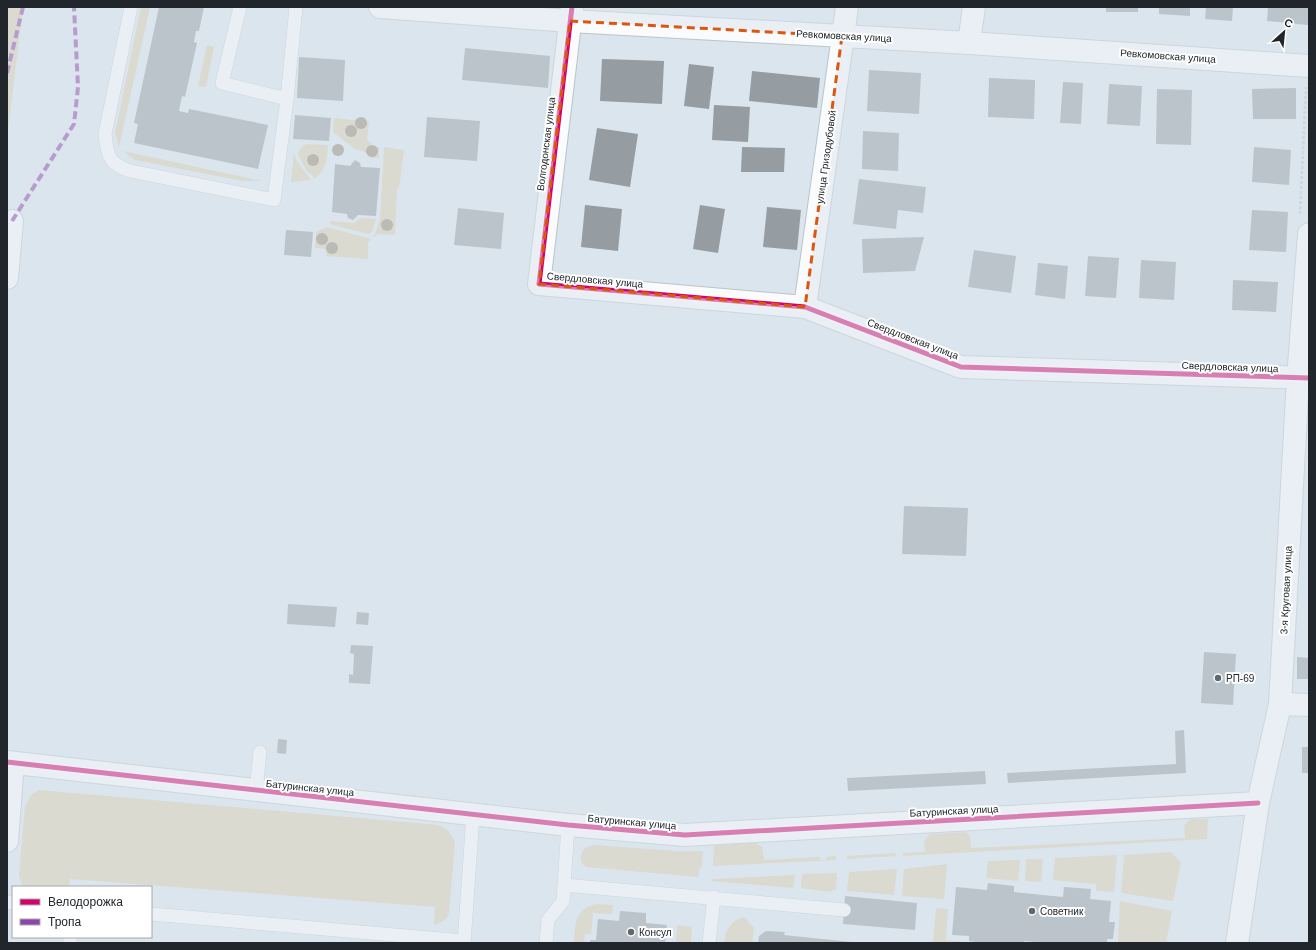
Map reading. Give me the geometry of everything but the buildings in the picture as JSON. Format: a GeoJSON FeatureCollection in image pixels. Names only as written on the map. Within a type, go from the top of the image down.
{"type":"FeatureCollection","features":[{"type":"Feature","properties":{"kind":"street","name":"Ревкомовская улица"},"geometry":{"type":"LineString","coordinates":[[380,7],[571,14],[842,36],[1308,66]]}},
{"type":"Feature","properties":{"kind":"street","name":"улица Гризодубовой"},"geometry":{"type":"LineString","coordinates":[[805,307],[847,7]]}},
{"type":"Feature","properties":{"kind":"street"},"geometry":{"type":"LineString","coordinates":[[969,43],[974,7]]}},
{"type":"Feature","properties":{"kind":"street","name":"Волгодонская улица"},"geometry":{"type":"LineString","coordinates":[[539,284],[571,14]]}},
{"type":"Feature","properties":{"kind":"street"},"geometry":{"type":"LineString","coordinates":[[7,278],[12,221]]}},
{"type":"Feature","properties":{"kind":"street","name":"3-я Круговая улица"},"geometry":{"type":"LineString","coordinates":[[1237,943],[1258,803],[1280,704],[1303,378],[1304,228]]}},
{"type":"Feature","properties":{"kind":"street","name":"Свердловская улица"},"geometry":{"type":"LineString","coordinates":[[539,284],[805,307],[961,367],[1303,378]]}},
{"type":"Feature","properties":{"kind":"street"},"geometry":{"type":"LineString","coordinates":[[1280,704],[1309,705]]}},
{"type":"Feature","properties":{"kind":"street"},"geometry":{"type":"LineString","coordinates":[[7,841],[10,762]]}},
{"type":"Feature","properties":{"kind":"street","name":"Батуринская улица"},"geometry":{"type":"LineString","coordinates":[[10,762],[568,826],[685,835],[1258,803]]}},
{"type":"Feature","properties":{"kind":"lane"},"geometry":{"type":"LineString","coordinates":[[131,7],[105,134],[106,148],[112,162],[120,168],[274,200],[287,99],[296,7]]}},
{"type":"Feature","properties":{"kind":"lane"},"geometry":{"type":"LineString","coordinates":[[240,7],[222,83],[287,99]]}},
{"type":"Feature","properties":{"kind":"lane"},"geometry":{"type":"LineString","coordinates":[[256,790],[260,752]]}},
{"type":"Feature","properties":{"kind":"lane"},"geometry":{"type":"LineString","coordinates":[[152,914],[464,942],[473,815]]}},
{"type":"Feature","properties":{"kind":"lane"},"geometry":{"type":"LineString","coordinates":[[546,943],[548,920],[563,901],[568,826]]}},
{"type":"Feature","properties":{"kind":"lane"},"geometry":{"type":"LineString","coordinates":[[564,885],[714,897],[844,910]]}},
{"type":"Feature","properties":{"kind":"lane"},"geometry":{"type":"LineString","coordinates":[[709,943],[714,897]]}},
{"type":"Feature","properties":{"kind":"path"},"geometry":{"type":"LineString","coordinates":[[1304,228],[1308,66]]}},
{"type":"Feature","properties":{"kind":"highlighted area"},"geometry":{"type":"Polygon","coordinates":[[[570,21],[842,36],[805,307],[539,284],[570,21]]]}},
{"type":"Feature","properties":{"kind":"shaded area"},"geometry":{"type":"Polygon","coordinates":[[[7,7],[23,7],[7,138],[7,7]]]}},
{"type":"Feature","properties":{"kind":"shaded area"},"geometry":{"type":"Polygon","coordinates":[[[141,7],[150,7],[119,147],[115,133],[141,7]]]}},
{"type":"Feature","properties":{"kind":"shaded area"},"geometry":{"type":"Polygon","coordinates":[[[207,45],[214,47],[206,87],[198,86],[207,45]]]}},
{"type":"Feature","properties":{"kind":"shaded area"},"geometry":{"type":"Polygon","coordinates":[[[334,118],[369,122],[367,139],[373,147],[379,147],[379,158],[371,158],[365,152],[355,149],[333,132],[334,118]]]}},
{"type":"Feature","properties":{"kind":"shaded area"},"geometry":{"type":"Polygon","coordinates":[[[307,144],[328,145],[324,168],[315,178],[306,170],[298,154],[302,146],[307,144]]]}},
{"type":"Feature","properties":{"kind":"shaded area"},"geometry":{"type":"Polygon","coordinates":[[[384,147],[404,150],[399,189],[397,189],[395,235],[378,234],[374,237],[380,219],[384,147]]]}},
{"type":"Feature","properties":{"kind":"shaded area"},"geometry":{"type":"Polygon","coordinates":[[[123,151],[262,181],[243,181],[135,160],[123,151]]]}},
{"type":"Feature","properties":{"kind":"shaded area"},"geometry":{"type":"Polygon","coordinates":[[[294,152],[296,160],[311,180],[291,182],[294,152]]]}},
{"type":"Feature","properties":{"kind":"shaded area"},"geometry":{"type":"Polygon","coordinates":[[[360,218],[376,219],[372,232],[368,234],[329,224],[331,221],[354,223],[360,218]]]}},
{"type":"Feature","properties":{"kind":"shaded area"},"geometry":{"type":"Polygon","coordinates":[[[327,227],[371,239],[368,242],[368,259],[326,256],[326,249],[315,248],[316,232],[327,227]]]}},
{"type":"Feature","properties":{"kind":"shaded area"},"geometry":{"type":"Polygon","coordinates":[[[39,790],[439,825],[448,830],[455,842],[449,913],[446,919],[434,926],[435,907],[70,879],[69,886],[23,886],[19,876],[25,806],[32,794],[39,790]]]}},
{"type":"Feature","properties":{"kind":"shaded area"},"geometry":{"type":"Polygon","coordinates":[[[1191,819],[1208,819],[1207,839],[903,856],[903,853],[925,852],[924,841],[930,834],[966,832],[970,836],[971,848],[1185,838],[1184,825],[1191,819]]]}},
{"type":"Feature","properties":{"kind":"shaded area"},"geometry":{"type":"Polygon","coordinates":[[[757,843],[762,847],[764,860],[820,857],[820,860],[826,860],[826,857],[836,856],[836,860],[713,866],[714,845],[757,843]]]}},
{"type":"Feature","properties":{"kind":"shaded area"},"geometry":{"type":"Polygon","coordinates":[[[594,845],[676,851],[703,851],[702,867],[700,867],[698,877],[586,867],[583,865],[581,860],[582,853],[585,848],[594,845]]]}},
{"type":"Feature","properties":{"kind":"shaded area"},"geometry":{"type":"Polygon","coordinates":[[[1171,852],[1181,862],[1173,901],[1121,893],[1124,855],[1171,852]]]}},
{"type":"Feature","properties":{"kind":"shaded area"},"geometry":{"type":"Polygon","coordinates":[[[895,853],[896,856],[847,859],[847,856],[895,853]]]}},
{"type":"Feature","properties":{"kind":"shaded area"},"geometry":{"type":"Polygon","coordinates":[[[1117,855],[1114,892],[1096,891],[1096,884],[1053,880],[1055,858],[1117,855]]]}},
{"type":"Feature","properties":{"kind":"shaded area"},"geometry":{"type":"Polygon","coordinates":[[[1026,859],[1043,859],[1041,882],[1025,881],[1026,859]]]}},
{"type":"Feature","properties":{"kind":"shaded area"},"geometry":{"type":"Polygon","coordinates":[[[1020,860],[1018,881],[986,878],[988,861],[1020,860]]]}},
{"type":"Feature","properties":{"kind":"shaded area"},"geometry":{"type":"Polygon","coordinates":[[[947,864],[944,899],[902,896],[904,869],[947,864]]]}},
{"type":"Feature","properties":{"kind":"shaded area"},"geometry":{"type":"Polygon","coordinates":[[[897,869],[894,895],[847,891],[849,872],[897,869]]]}},
{"type":"Feature","properties":{"kind":"shaded area"},"geometry":{"type":"Polygon","coordinates":[[[837,873],[836,890],[832,890],[831,892],[801,888],[802,874],[837,873]]]}},
{"type":"Feature","properties":{"kind":"shaded area"},"geometry":{"type":"Polygon","coordinates":[[[795,875],[793,888],[712,881],[712,879],[795,875]]]}},
{"type":"Feature","properties":{"kind":"shaded area"},"geometry":{"type":"Polygon","coordinates":[[[1120,901],[1172,911],[1166,943],[1118,943],[1120,901]]]}},
{"type":"Feature","properties":{"kind":"shaded area"},"geometry":{"type":"Polygon","coordinates":[[[596,904],[613,905],[612,914],[593,913],[591,934],[585,934],[584,943],[574,943],[576,924],[580,914],[589,906],[596,904]]]}},
{"type":"Feature","properties":{"kind":"shaded area"},"geometry":{"type":"Polygon","coordinates":[[[936,908],[948,909],[946,940],[961,941],[961,943],[933,943],[936,908]]]}},
{"type":"Feature","properties":{"kind":"shaded area"},"geometry":{"type":"Polygon","coordinates":[[[744,917],[754,928],[752,943],[724,943],[726,934],[732,923],[744,917]]]}},
{"type":"Feature","properties":{"kind":"shaded area"},"geometry":{"type":"Polygon","coordinates":[[[677,925],[692,927],[691,943],[676,943],[677,925]]]}},
{"type":"Feature","properties":{"kind":"marked path"},"geometry":{"type":"LineString","coordinates":[[7,73],[23,7]]}},
{"type":"Feature","properties":{"kind":"marked path"},"geometry":{"type":"LineString","coordinates":[[12,221],[74,124],[78,87],[74,7]]}},
{"type":"Feature","properties":{"kind":"cycle path"},"geometry":{"type":"LineString","coordinates":[[572,7],[539,284],[805,307],[961,367],[1309,378]]}},
{"type":"Feature","properties":{"kind":"cycle path"},"geometry":{"type":"LineString","coordinates":[[7,762],[568,825],[685,835],[1258,803]]}},
{"type":"Feature","properties":{"kind":"place","name":"РП-69"},"geometry":{"type":"Point","coordinates":[1218,678]}},
{"type":"Feature","properties":{"kind":"place","name":"Советник"},"geometry":{"type":"Point","coordinates":[1032,911]}},
{"type":"Feature","properties":{"kind":"place","name":"Консул"},"geometry":{"type":"Point","coordinates":[631,932]}}]}
